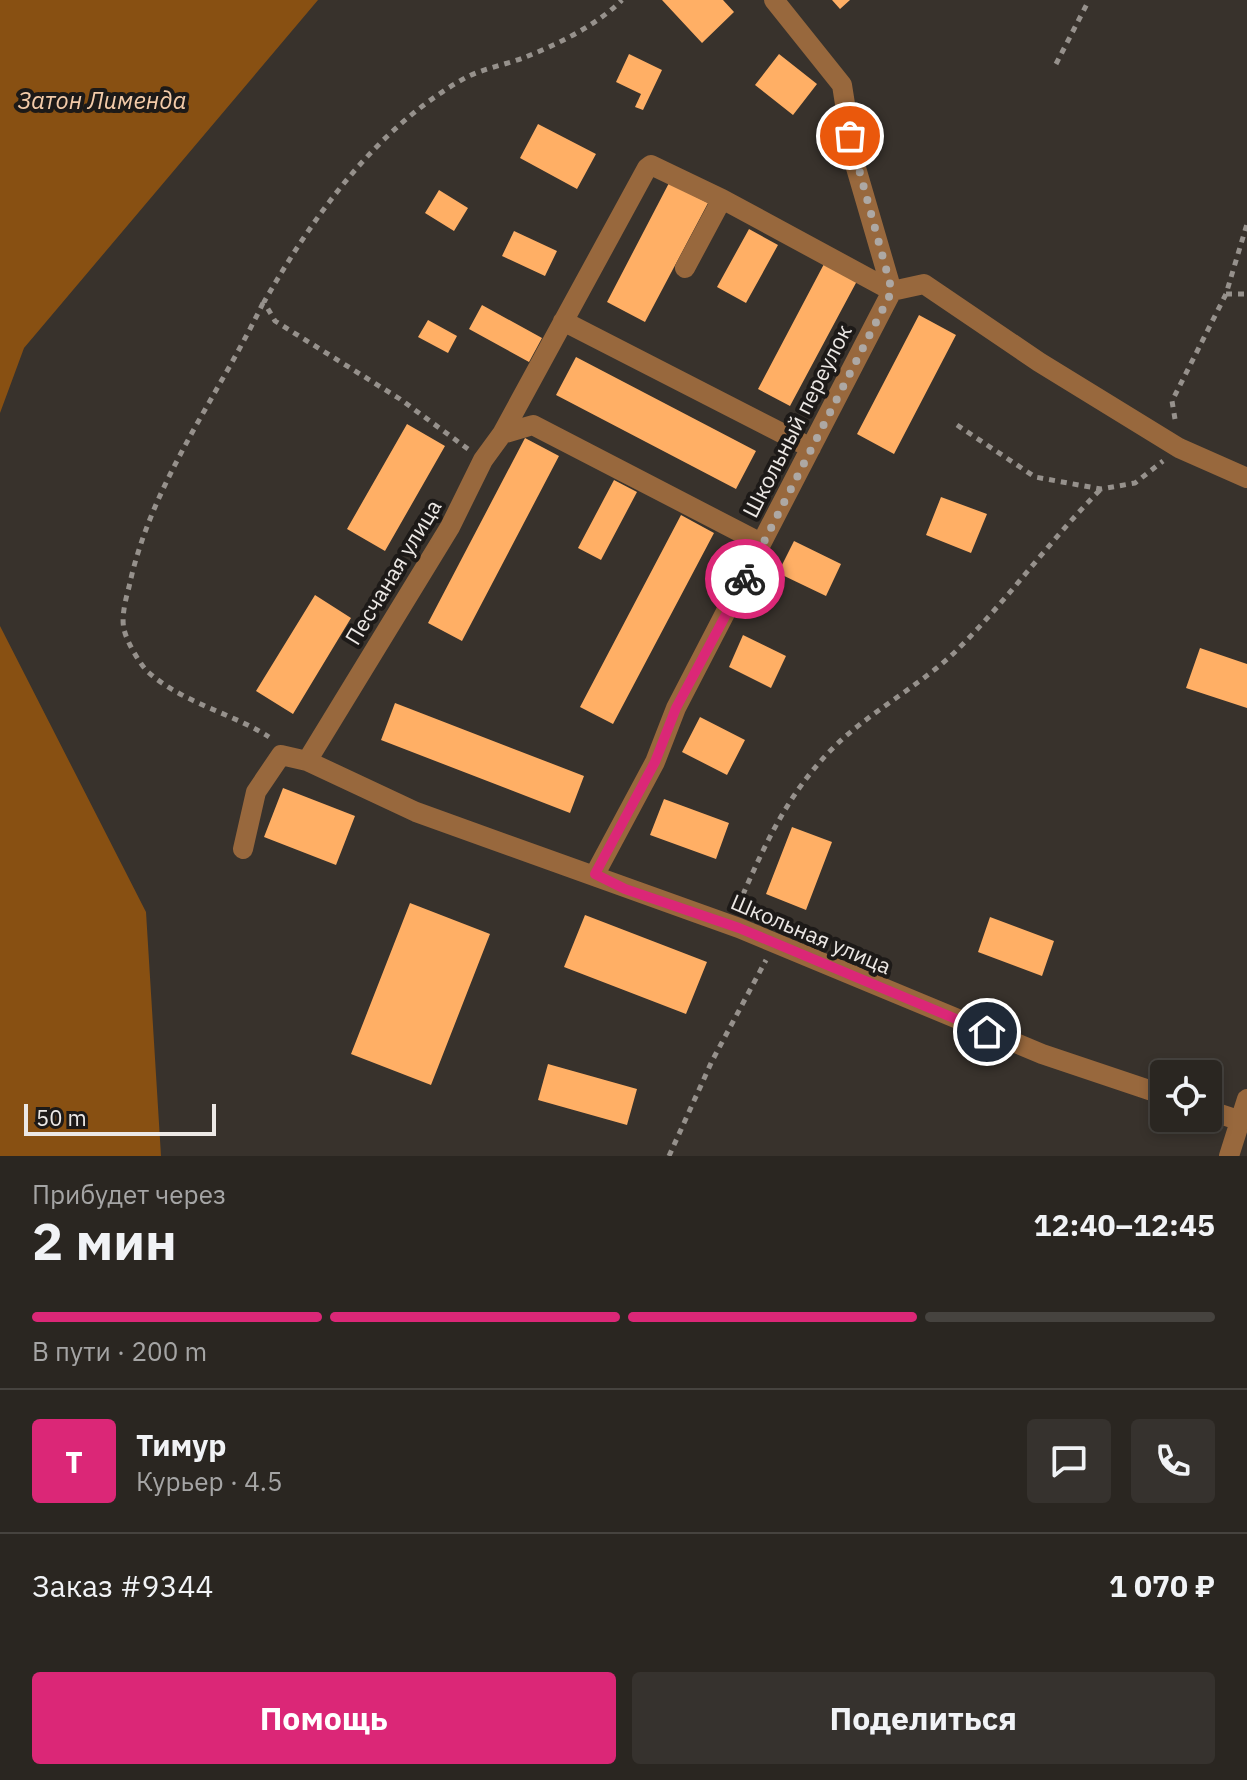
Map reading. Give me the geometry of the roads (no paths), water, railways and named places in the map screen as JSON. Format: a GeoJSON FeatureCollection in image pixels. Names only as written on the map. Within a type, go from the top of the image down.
{"type":"FeatureCollection","features":[{"type":"Feature","properties":{"kind":"street"},"geometry":{"type":"LineString","coordinates":[[774,0],[842,85],[854,161],[892,291]]}},
{"type":"Feature","properties":{"kind":"street","name":"Песчаная улица"},"geometry":{"type":"LineString","coordinates":[[307,761],[450,527],[483,460],[502,434],[647,168],[651,165],[665,170],[722,199]]}},
{"type":"Feature","properties":{"kind":"street"},"geometry":{"type":"LineString","coordinates":[[685,268],[722,199],[892,291],[924,284],[1039,362],[1179,448],[1247,478]]}},
{"type":"Feature","properties":{"kind":"street","name":"Школьный переулок"},"geometry":{"type":"LineString","coordinates":[[595,874],[655,762],[676,708],[892,291]]}},
{"type":"Feature","properties":{"kind":"street"},"geometry":{"type":"LineString","coordinates":[[563,321],[811,448]]}},
{"type":"Feature","properties":{"kind":"street"},"geometry":{"type":"LineString","coordinates":[[502,434],[533,425],[761,543]]}},
{"type":"Feature","properties":{"kind":"street"},"geometry":{"type":"LineString","coordinates":[[243,849],[256,792],[281,755],[307,761]]}},
{"type":"Feature","properties":{"kind":"street","name":"Школьная улица"},"geometry":{"type":"LineString","coordinates":[[307,761],[416,812],[730,925],[1042,1054],[1150,1090]]}},
{"type":"Feature","properties":{"kind":"street"},"geometry":{"type":"LineString","coordinates":[[1229,1156],[1247,1099]]}},
{"type":"Feature","properties":{"kind":"street"},"geometry":{"type":"LineString","coordinates":[[1222,1115],[1241,1121]]}},
{"type":"Feature","properties":{"kind":"water","name":"Затон Лименда"},"geometry":{"type":"Polygon","coordinates":[[[0,0],[318,0],[24,348],[0,413],[0,0]]]}},
{"type":"Feature","properties":{"kind":"water"},"geometry":{"type":"Polygon","coordinates":[[[0,626],[146,912],[161,1156],[0,1156],[0,626]]]}}]}
